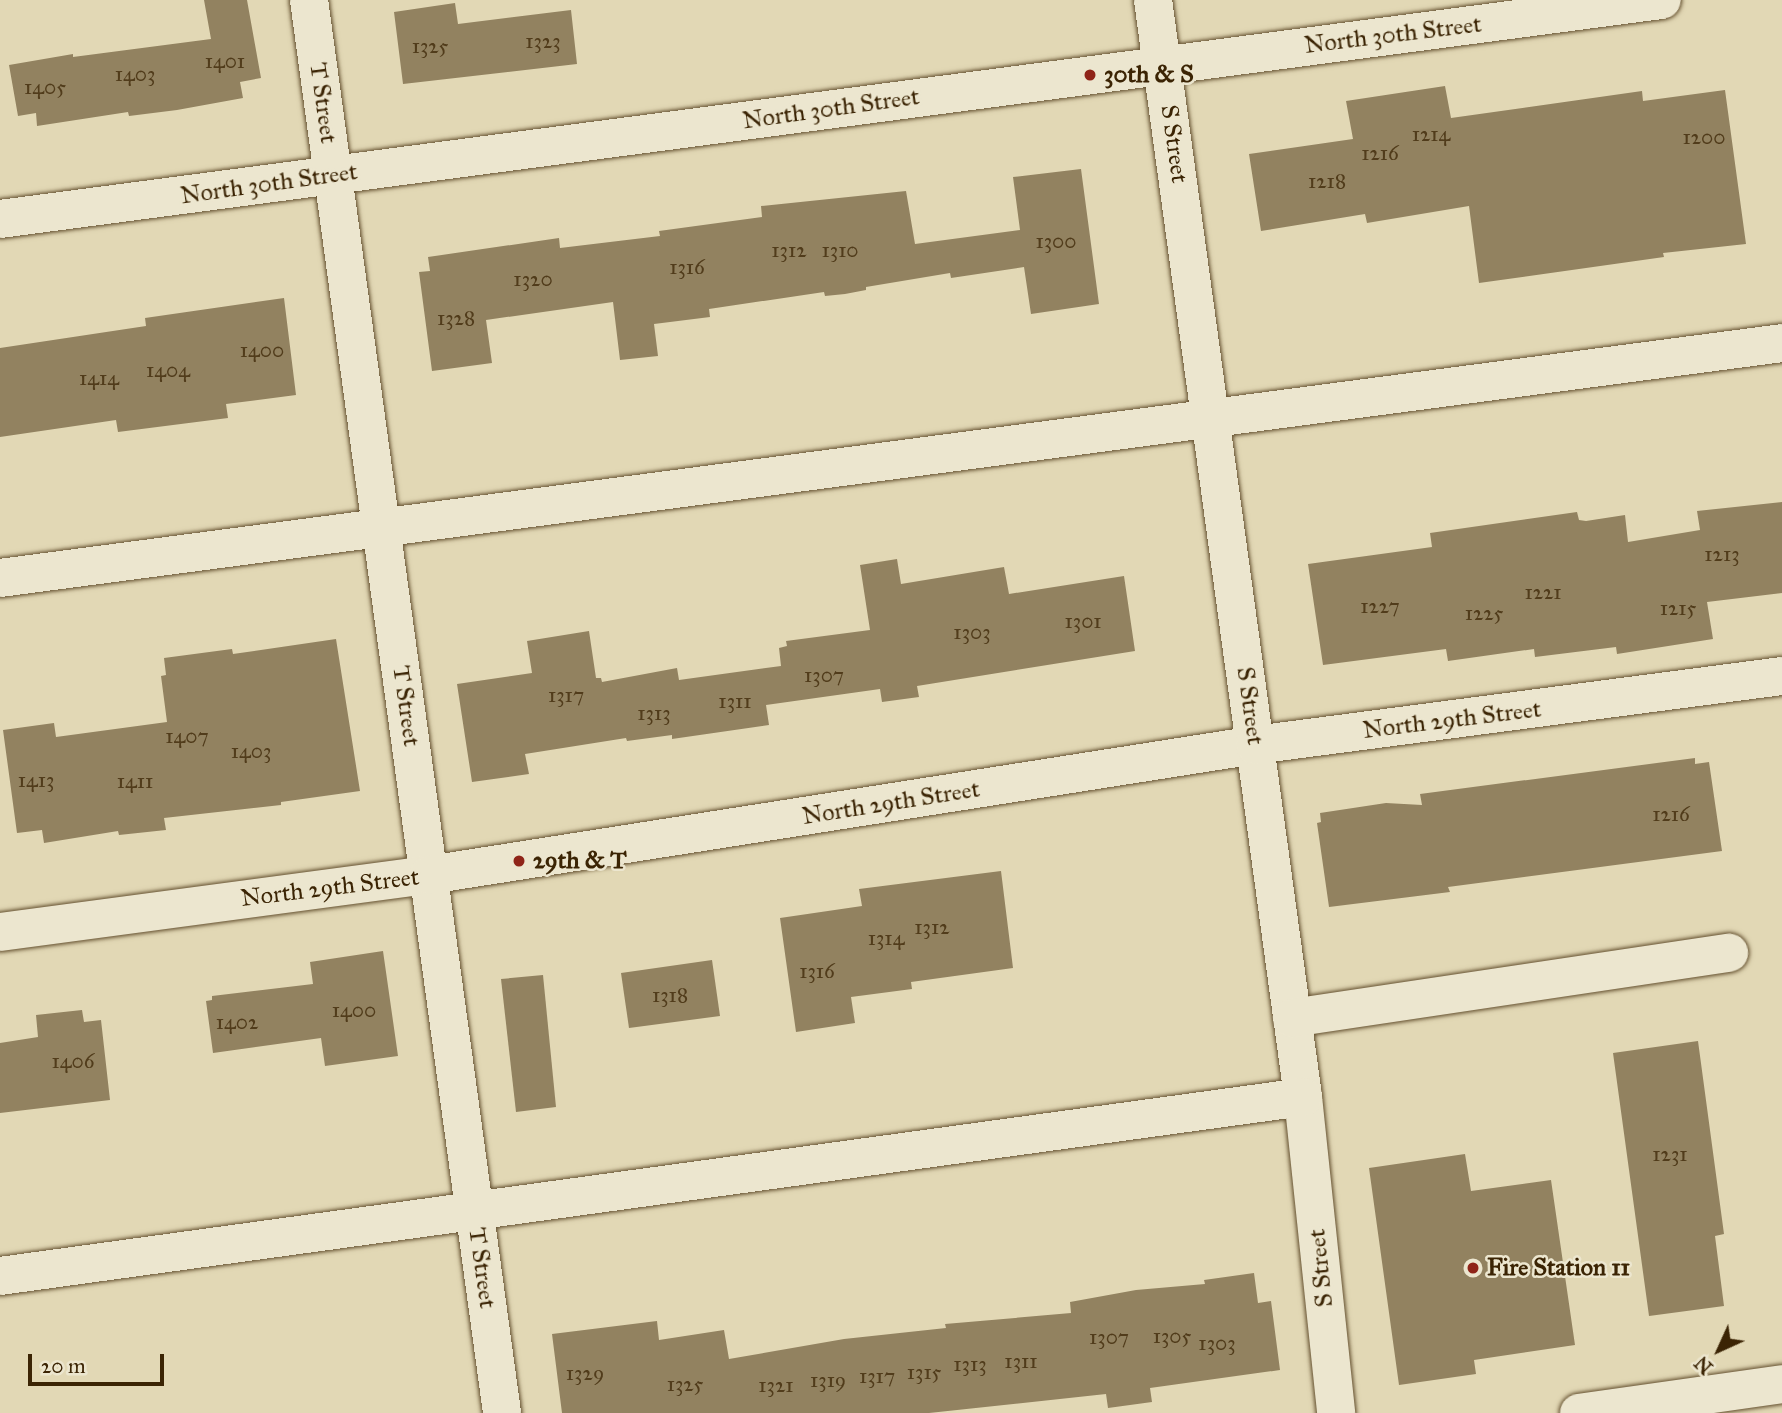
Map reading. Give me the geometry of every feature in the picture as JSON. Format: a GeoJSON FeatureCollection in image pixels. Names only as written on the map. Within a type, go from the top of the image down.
{"type":"FeatureCollection","features":[{"type":"Feature","properties":{"kind":"street","name":"T Street"},"geometry":{"type":"LineString","coordinates":[[309,0],[502,1413]]}},
{"type":"Feature","properties":{"kind":"street","name":"S Street"},"geometry":{"type":"LineString","coordinates":[[1153,0],[1303,1097],[1336,1413]]}},
{"type":"Feature","properties":{"kind":"street","name":"North 30th Street"},"geometry":{"type":"LineString","coordinates":[[0,219],[1662,0]]}},
{"type":"Feature","properties":{"kind":"street"},"geometry":{"type":"LineString","coordinates":[[0,578],[1782,343]]}},
{"type":"Feature","properties":{"kind":"street","name":"North 29th Street"},"geometry":{"type":"LineString","coordinates":[[0,932],[429,875],[1255,745],[1782,676]]}},
{"type":"Feature","properties":{"kind":"street"},"geometry":{"type":"LineString","coordinates":[[1292,1018],[1729,953]]}},
{"type":"Feature","properties":{"kind":"street"},"geometry":{"type":"LineString","coordinates":[[0,1276],[1303,1097]]}},
{"type":"Feature","properties":{"kind":"street"},"geometry":{"type":"LineString","coordinates":[[1579,1413],[1782,1384]]}},
{"type":"Feature","properties":{"kind":"building"},"geometry":{"type":"Polygon","coordinates":[[[204,0],[247,0],[261,78],[240,82],[243,98],[177,110],[129,116],[128,112],[37,126],[36,113],[18,116],[9,65],[73,54],[73,57],[211,39],[204,0]]]}},
{"type":"Feature","properties":{"kind":"building"},"geometry":{"type":"Polygon","coordinates":[[[455,3],[458,24],[571,10],[577,64],[403,84],[394,12],[455,3]]]}},
{"type":"Feature","properties":{"kind":"building"},"geometry":{"type":"Polygon","coordinates":[[[1445,86],[1451,118],[1642,91],[1643,101],[1725,90],[1746,244],[1663,253],[1664,257],[1479,283],[1469,206],[1367,223],[1365,214],[1261,231],[1249,154],[1353,139],[1346,101],[1445,86]]]}},
{"type":"Feature","properties":{"kind":"building"},"geometry":{"type":"Polygon","coordinates":[[[1081,169],[1099,304],[1031,314],[1024,267],[951,278],[950,273],[866,287],[866,290],[845,294],[825,296],[824,292],[709,309],[710,317],[654,324],[658,356],[620,360],[613,302],[486,320],[492,363],[432,371],[419,272],[430,271],[428,257],[559,238],[560,248],[660,236],[659,231],[762,217],[761,206],[906,191],[915,244],[1020,230],[1013,177],[1081,169]]]}},
{"type":"Feature","properties":{"kind":"building"},"geometry":{"type":"Polygon","coordinates":[[[284,298],[296,395],[226,404],[228,418],[118,432],[116,420],[0,437],[0,348],[146,326],[145,318],[284,298]]]}},
{"type":"Feature","properties":{"kind":"building"},"geometry":{"type":"Polygon","coordinates":[[[1782,502],[1782,593],[1707,602],[1713,639],[1617,654],[1616,647],[1535,657],[1534,649],[1448,661],[1446,649],[1323,665],[1308,564],[1432,547],[1430,533],[1577,512],[1579,520],[1586,521],[1625,515],[1628,542],[1700,530],[1697,511],[1782,502]]]}},
{"type":"Feature","properties":{"kind":"building"},"geometry":{"type":"Polygon","coordinates":[[[897,559],[901,584],[1004,567],[1009,594],[1124,576],[1135,651],[917,686],[919,697],[882,702],[880,689],[766,705],[769,725],[672,739],[672,735],[627,741],[626,738],[525,754],[529,774],[472,782],[457,684],[532,673],[527,641],[589,631],[596,678],[601,678],[602,682],[677,668],[679,680],[781,666],[779,648],[787,646],[786,641],[870,630],[860,565],[897,559]]]}},
{"type":"Feature","properties":{"kind":"building"},"geometry":{"type":"Polygon","coordinates":[[[336,639],[360,791],[281,802],[281,805],[164,818],[166,830],[119,835],[118,831],[44,843],[42,830],[17,833],[3,730],[54,723],[56,737],[167,722],[161,676],[166,675],[164,658],[232,649],[233,654],[336,639]]]}},
{"type":"Feature","properties":{"kind":"building"},"geometry":{"type":"Polygon","coordinates":[[[1695,758],[1695,764],[1709,762],[1722,851],[1448,887],[1450,892],[1329,907],[1317,823],[1321,822],[1320,813],[1386,803],[1422,805],[1420,794],[1695,758]]]}},
{"type":"Feature","properties":{"kind":"building"},"geometry":{"type":"Polygon","coordinates":[[[1001,871],[1013,968],[911,982],[912,989],[851,997],[855,1023],[796,1032],[780,918],[862,906],[859,889],[1001,871]]]}},
{"type":"Feature","properties":{"kind":"building"},"geometry":{"type":"Polygon","coordinates":[[[383,951],[398,1056],[325,1066],[321,1038],[213,1053],[206,1001],[212,1000],[212,996],[313,984],[310,962],[383,951]]]}},
{"type":"Feature","properties":{"kind":"building"},"geometry":{"type":"Polygon","coordinates":[[[712,960],[720,1016],[629,1028],[621,973],[712,960]]]}},
{"type":"Feature","properties":{"kind":"building"},"geometry":{"type":"Polygon","coordinates":[[[543,975],[556,1107],[516,1112],[501,979],[543,975]]]}},
{"type":"Feature","properties":{"kind":"building"},"geometry":{"type":"Polygon","coordinates":[[[82,1010],[84,1022],[101,1020],[110,1100],[0,1113],[0,1043],[38,1037],[36,1015],[82,1010]]]}},
{"type":"Feature","properties":{"kind":"building"},"geometry":{"type":"Polygon","coordinates":[[[1698,1041],[1724,1234],[1715,1236],[1724,1306],[1649,1316],[1613,1053],[1698,1041]]]}},
{"type":"Feature","properties":{"kind":"building","name":"Fire Station 11"},"geometry":{"type":"Polygon","coordinates":[[[1465,1154],[1471,1191],[1551,1180],[1575,1345],[1474,1360],[1476,1374],[1399,1385],[1369,1168],[1465,1154]]]}},
{"type":"Feature","properties":{"kind":"building"},"geometry":{"type":"Polygon","coordinates":[[[1254,1273],[1258,1303],[1271,1301],[1280,1370],[1150,1388],[1152,1402],[1108,1408],[1106,1394],[929,1413],[562,1413],[552,1334],[657,1321],[659,1340],[724,1330],[729,1359],[844,1339],[946,1328],[945,1324],[1071,1313],[1070,1302],[1136,1290],[1205,1284],[1204,1280],[1254,1273]]]}},
{"type":"Feature","properties":{"kind":"place","name":"30th & S"},"geometry":{"type":"Point","coordinates":[1090,75]}},
{"type":"Feature","properties":{"kind":"place","name":"29th & T"},"geometry":{"type":"Point","coordinates":[519,861]}},
{"type":"Feature","properties":{"kind":"place","name":"Fire Station 11"},"geometry":{"type":"Point","coordinates":[1473,1268]}}]}
